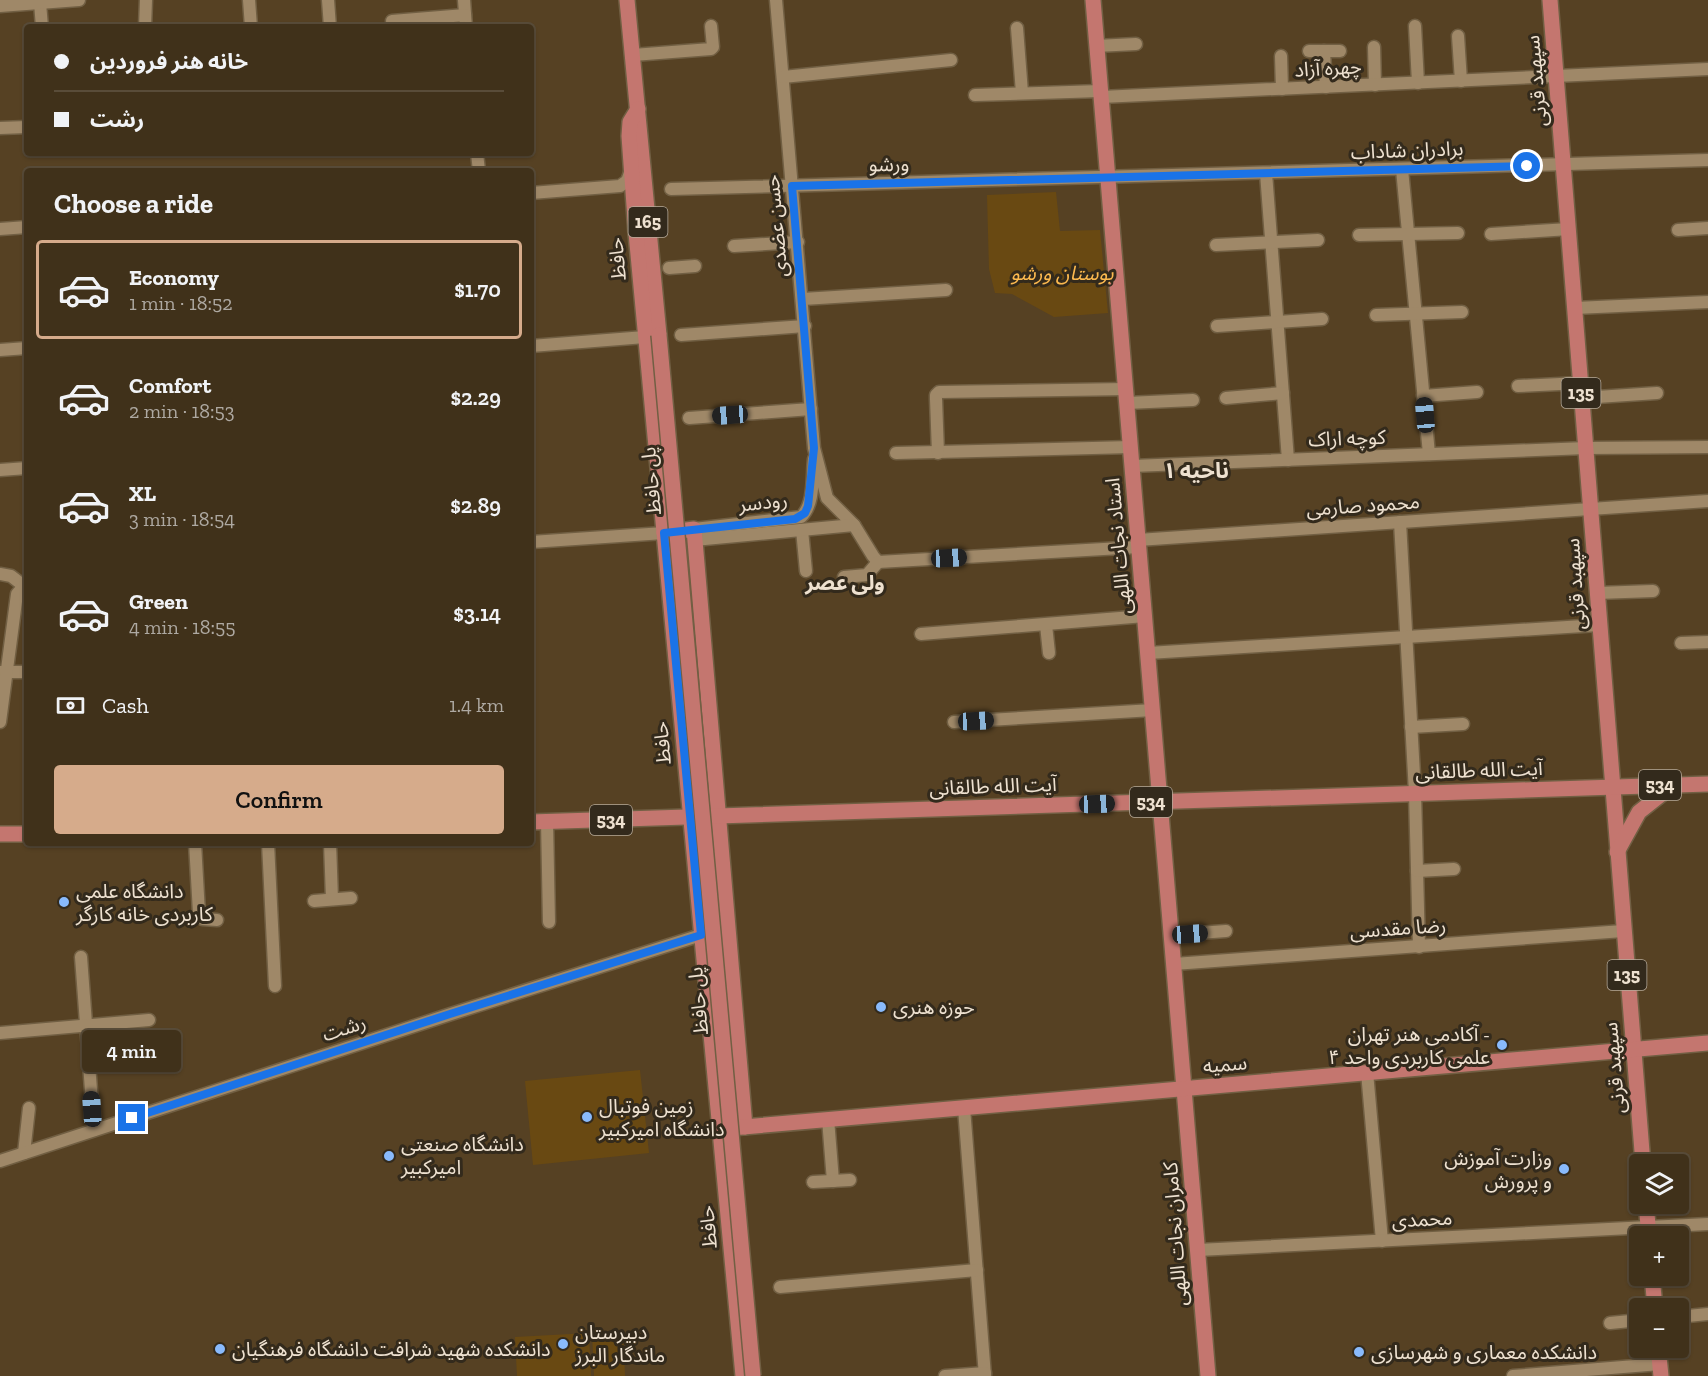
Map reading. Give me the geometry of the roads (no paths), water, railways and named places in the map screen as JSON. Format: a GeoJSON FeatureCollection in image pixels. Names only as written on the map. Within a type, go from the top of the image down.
{"type":"FeatureCollection","features":[{"type":"Feature","properties":{"kind":"main road","name":"حافظ"},"geometry":{"type":"LineString","coordinates":[[627,0],[638,109],[664,533],[743,1376]]}},
{"type":"Feature","properties":{"kind":"main road","name":"استاد نجات اللهی"},"geometry":{"type":"LineString","coordinates":[[1093,0],[1185,1088]]}},
{"type":"Feature","properties":{"kind":"main road","name":"سپهبد قرنی"},"geometry":{"type":"LineString","coordinates":[[1550,0],[1642,1154]]}},
{"type":"Feature","properties":{"kind":"main road","name":"حافظ"},"geometry":{"type":"LineString","coordinates":[[638,109],[629,128],[631,169],[652,336]]}},
{"type":"Feature","properties":{"kind":"main road","name":"پل حافظ"},"geometry":{"type":"LineString","coordinates":[[652,336],[753,1376]]}},
{"type":"Feature","properties":{"kind":"main road"},"geometry":{"type":"LineString","coordinates":[[664,533],[694,535],[745,1127]]}},
{"type":"Feature","properties":{"kind":"main road"},"geometry":{"type":"LineString","coordinates":[[677,673],[681,663],[689,658],[699,659],[707,671]]}},
{"type":"Feature","properties":{"kind":"main road"},"geometry":{"type":"LineString","coordinates":[[681,721],[687,735],[697,738],[706,735],[710,730],[711,719]]}},
{"type":"Feature","properties":{"kind":"main road","name":"آیت الله طالقانی"},"geometry":{"type":"LineString","coordinates":[[539,822],[1708,784]]}},
{"type":"Feature","properties":{"kind":"main road"},"geometry":{"type":"LineString","coordinates":[[1617,852],[1639,812],[1672,785]]}},
{"type":"Feature","properties":{"kind":"main road"},"geometry":{"type":"LineString","coordinates":[[0,834],[24,834]]}},
{"type":"Feature","properties":{"kind":"main road"},"geometry":{"type":"LineString","coordinates":[[701,935],[728,926]]}},
{"type":"Feature","properties":{"kind":"main road","name":"سمیه"},"geometry":{"type":"LineString","coordinates":[[720,1129],[1708,1042]]}},
{"type":"Feature","properties":{"kind":"main road","name":"کامران نجات اللهی"},"geometry":{"type":"LineString","coordinates":[[1185,1088],[1208,1376]]}},
{"type":"Feature","properties":{"kind":"street"},"geometry":{"type":"LineString","coordinates":[[0,6],[79,0]]}},
{"type":"Feature","properties":{"kind":"street"},"geometry":{"type":"LineString","coordinates":[[145,24],[146,0]]}},
{"type":"Feature","properties":{"kind":"street"},"geometry":{"type":"LineString","coordinates":[[249,0],[250,24]]}},
{"type":"Feature","properties":{"kind":"street"},"geometry":{"type":"LineString","coordinates":[[328,0],[330,24]]}},
{"type":"Feature","properties":{"kind":"street"},"geometry":{"type":"LineString","coordinates":[[392,21],[466,21],[464,0]]}},
{"type":"Feature","properties":{"kind":"street","name":"حسن عضدی"},"geometry":{"type":"LineString","coordinates":[[776,0],[814,448]]}},
{"type":"Feature","properties":{"kind":"street"},"geometry":{"type":"LineString","coordinates":[[40,3],[42,24]]}},
{"type":"Feature","properties":{"kind":"street"},"geometry":{"type":"LineString","coordinates":[[633,55],[711,49],[713,47],[711,26]]}},
{"type":"Feature","properties":{"kind":"street"},"geometry":{"type":"LineString","coordinates":[[1415,26],[1418,83]]}},
{"type":"Feature","properties":{"kind":"street"},"geometry":{"type":"LineString","coordinates":[[1017,28],[1022,93]]}},
{"type":"Feature","properties":{"kind":"street"},"geometry":{"type":"LineString","coordinates":[[1458,36],[1461,81]]}},
{"type":"Feature","properties":{"kind":"street"},"geometry":{"type":"LineString","coordinates":[[1096,46],[1136,44]]}},
{"type":"Feature","properties":{"kind":"street"},"geometry":{"type":"LineString","coordinates":[[1374,47],[1376,85]]}},
{"type":"Feature","properties":{"kind":"street"},"geometry":{"type":"LineString","coordinates":[[1309,51],[1340,51]]}},
{"type":"Feature","properties":{"kind":"street"},"geometry":{"type":"LineString","coordinates":[[1324,51],[1326,87]]}},
{"type":"Feature","properties":{"kind":"street"},"geometry":{"type":"LineString","coordinates":[[1281,56],[1282,89]]}},
{"type":"Feature","properties":{"kind":"street"},"geometry":{"type":"LineString","coordinates":[[783,77],[951,60]]}},
{"type":"Feature","properties":{"kind":"street","name":"چهره آزاد"},"geometry":{"type":"LineString","coordinates":[[975,95],[1282,89],[1708,69]]}},
{"type":"Feature","properties":{"kind":"street"},"geometry":{"type":"LineString","coordinates":[[0,128],[24,127]]}},
{"type":"Feature","properties":{"kind":"street","name":"برادران شاداب"},"geometry":{"type":"LineString","coordinates":[[1108,178],[1708,160]]}},
{"type":"Feature","properties":{"kind":"street"},"geometry":{"type":"LineString","coordinates":[[534,193],[620,186],[627,181],[631,169]]}},
{"type":"Feature","properties":{"kind":"street"},"geometry":{"type":"LineString","coordinates":[[1402,169],[1429,454]]}},
{"type":"Feature","properties":{"kind":"street"},"geometry":{"type":"LineString","coordinates":[[1266,173],[1288,460]]}},
{"type":"Feature","properties":{"kind":"street","name":"ورشو"},"geometry":{"type":"LineString","coordinates":[[671,189],[1108,178]]}},
{"type":"Feature","properties":{"kind":"street"},"geometry":{"type":"LineString","coordinates":[[0,229],[24,227]]}},
{"type":"Feature","properties":{"kind":"street"},"geometry":{"type":"LineString","coordinates":[[1678,230],[1708,228]]}},
{"type":"Feature","properties":{"kind":"street"},"geometry":{"type":"LineString","coordinates":[[1491,234],[1569,229]]}},
{"type":"Feature","properties":{"kind":"street"},"geometry":{"type":"LineString","coordinates":[[1359,235],[1458,232]]}},
{"type":"Feature","properties":{"kind":"street"},"geometry":{"type":"LineString","coordinates":[[1216,245],[1318,240]]}},
{"type":"Feature","properties":{"kind":"street"},"geometry":{"type":"LineString","coordinates":[[734,246],[798,242]]}},
{"type":"Feature","properties":{"kind":"street"},"geometry":{"type":"LineString","coordinates":[[669,268],[695,266]]}},
{"type":"Feature","properties":{"kind":"street"},"geometry":{"type":"LineString","coordinates":[[803,299],[946,290]]}},
{"type":"Feature","properties":{"kind":"street"},"geometry":{"type":"LineString","coordinates":[[1575,308],[1708,302]]}},
{"type":"Feature","properties":{"kind":"street"},"geometry":{"type":"LineString","coordinates":[[1376,315],[1462,312]]}},
{"type":"Feature","properties":{"kind":"street"},"geometry":{"type":"LineString","coordinates":[[1217,326],[1322,319]]}},
{"type":"Feature","properties":{"kind":"street"},"geometry":{"type":"LineString","coordinates":[[681,335],[805,326]]}},
{"type":"Feature","properties":{"kind":"street"},"geometry":{"type":"LineString","coordinates":[[534,346],[652,336]]}},
{"type":"Feature","properties":{"kind":"street"},"geometry":{"type":"LineString","coordinates":[[0,350],[24,348]]}},
{"type":"Feature","properties":{"kind":"street"},"geometry":{"type":"LineString","coordinates":[[1518,386],[1657,393]]}},
{"type":"Feature","properties":{"kind":"street"},"geometry":{"type":"LineString","coordinates":[[938,453],[936,395],[939,392],[1126,396],[1193,400]]}},
{"type":"Feature","properties":{"kind":"street"},"geometry":{"type":"LineString","coordinates":[[1423,396],[1477,392]]}},
{"type":"Feature","properties":{"kind":"street"},"geometry":{"type":"LineString","coordinates":[[1226,398],[1283,393]]}},
{"type":"Feature","properties":{"kind":"street"},"geometry":{"type":"LineString","coordinates":[[689,418],[811,409]]}},
{"type":"Feature","properties":{"kind":"street"},"geometry":{"type":"LineString","coordinates":[[896,453],[1131,447]]}},
{"type":"Feature","properties":{"kind":"street","name":"کوچه اراک"},"geometry":{"type":"LineString","coordinates":[[1132,466],[1586,448],[1708,447]]}},
{"type":"Feature","properties":{"kind":"street"},"geometry":{"type":"LineString","coordinates":[[814,448],[827,498],[854,525],[878,562],[867,576],[844,578]]}},
{"type":"Feature","properties":{"kind":"street","name":"رودسر"},"geometry":{"type":"LineString","coordinates":[[694,535],[801,517],[810,499],[814,448]]}},
{"type":"Feature","properties":{"kind":"street"},"geometry":{"type":"LineString","coordinates":[[0,470],[24,468]]}},
{"type":"Feature","properties":{"kind":"street","name":"محمود صارمی"},"geometry":{"type":"LineString","coordinates":[[878,562],[1708,501]]}},
{"type":"Feature","properties":{"kind":"street"},"geometry":{"type":"LineString","coordinates":[[1400,522],[1415,793],[1419,946]]}},
{"type":"Feature","properties":{"kind":"street","name":"رودسر"},"geometry":{"type":"LineString","coordinates":[[694,535],[854,525]]}},
{"type":"Feature","properties":{"kind":"street"},"geometry":{"type":"LineString","coordinates":[[802,530],[806,571]]}},
{"type":"Feature","properties":{"kind":"street"},"geometry":{"type":"LineString","coordinates":[[534,542],[664,533]]}},
{"type":"Feature","properties":{"kind":"street"},"geometry":{"type":"LineString","coordinates":[[0,574],[11,576],[24,585]]}},
{"type":"Feature","properties":{"kind":"street"},"geometry":{"type":"LineString","coordinates":[[0,722],[4,672],[18,592],[24,588]]}},
{"type":"Feature","properties":{"kind":"street"},"geometry":{"type":"LineString","coordinates":[[1597,593],[1653,591]]}},
{"type":"Feature","properties":{"kind":"street"},"geometry":{"type":"LineString","coordinates":[[921,634],[1145,616]]}},
{"type":"Feature","properties":{"kind":"street"},"geometry":{"type":"LineString","coordinates":[[1046,625],[1049,653]]}},
{"type":"Feature","properties":{"kind":"street"},"geometry":{"type":"LineString","coordinates":[[1148,653],[1599,625]]}},
{"type":"Feature","properties":{"kind":"street"},"geometry":{"type":"LineString","coordinates":[[1681,643],[1708,642]]}},
{"type":"Feature","properties":{"kind":"street"},"geometry":{"type":"LineString","coordinates":[[4,672],[24,672]]}},
{"type":"Feature","properties":{"kind":"street"},"geometry":{"type":"LineString","coordinates":[[954,722],[1153,710]]}},
{"type":"Feature","properties":{"kind":"street"},"geometry":{"type":"LineString","coordinates":[[1411,727],[1463,724]]}},
{"type":"Feature","properties":{"kind":"street"},"geometry":{"type":"LineString","coordinates":[[539,822],[549,922]]}},
{"type":"Feature","properties":{"kind":"street"},"geometry":{"type":"LineString","coordinates":[[195,846],[199,913],[203,920],[217,920]]}},
{"type":"Feature","properties":{"kind":"street"},"geometry":{"type":"LineString","coordinates":[[268,846],[280,970],[275,986]]}},
{"type":"Feature","properties":{"kind":"street"},"geometry":{"type":"LineString","coordinates":[[330,846],[332,899]]}},
{"type":"Feature","properties":{"kind":"street"},"geometry":{"type":"LineString","coordinates":[[1417,871],[1454,869]]}},
{"type":"Feature","properties":{"kind":"street"},"geometry":{"type":"LineString","coordinates":[[314,901],[351,898]]}},
{"type":"Feature","properties":{"kind":"street"},"geometry":{"type":"LineString","coordinates":[[1172,935],[1226,931]]}},
{"type":"Feature","properties":{"kind":"street","name":"رضا مقدسی"},"geometry":{"type":"LineString","coordinates":[[1174,964],[1623,931]]}},
{"type":"Feature","properties":{"kind":"street","name":"رشت"},"geometry":{"type":"LineString","coordinates":[[0,1161],[450,1014],[701,935]]}},
{"type":"Feature","properties":{"kind":"street"},"geometry":{"type":"LineString","coordinates":[[81,957],[94,1130]]}},
{"type":"Feature","properties":{"kind":"street"},"geometry":{"type":"LineString","coordinates":[[0,1033],[149,1020]]}},
{"type":"Feature","properties":{"kind":"street"},"geometry":{"type":"LineString","coordinates":[[1367,1072],[1382,1240]]}},
{"type":"Feature","properties":{"kind":"street"},"geometry":{"type":"LineString","coordinates":[[24,1153],[28,1108]]}},
{"type":"Feature","properties":{"kind":"street"},"geometry":{"type":"LineString","coordinates":[[945,1376],[985,1374],[964,1108]]}},
{"type":"Feature","properties":{"kind":"street"},"geometry":{"type":"LineString","coordinates":[[828,1119],[833,1181]]}},
{"type":"Feature","properties":{"kind":"street"},"geometry":{"type":"LineString","coordinates":[[813,1182],[850,1180]]}},
{"type":"Feature","properties":{"kind":"street","name":"محمدی"},"geometry":{"type":"LineString","coordinates":[[1689,1226],[1708,1224]]}},
{"type":"Feature","properties":{"kind":"street","name":"محمدی"},"geometry":{"type":"LineString","coordinates":[[1198,1250],[1382,1240],[1629,1232]]}},
{"type":"Feature","properties":{"kind":"street"},"geometry":{"type":"LineString","coordinates":[[780,1287],[977,1270]]}},
{"type":"Feature","properties":{"kind":"street"},"geometry":{"type":"LineString","coordinates":[[1689,1316],[1708,1314]]}},
{"type":"Feature","properties":{"kind":"street"},"geometry":{"type":"LineString","coordinates":[[1610,1323],[1629,1321]]}},
{"type":"Feature","properties":{"kind":"street"},"geometry":{"type":"LineString","coordinates":[[1513,1376],[1660,1370]]}},
{"type":"Feature","properties":{"kind":"place","name":"دانشگاه علمی کاربردی خانه کارگر"},"geometry":{"type":"Point","coordinates":[64,902]}},
{"type":"Feature","properties":{"kind":"place","name":"حوزه هنری"},"geometry":{"type":"Point","coordinates":[881,1007]}},
{"type":"Feature","properties":{"kind":"place","name":"آکادمی هنر تهران - علمی کاربردی واحد ۴"},"geometry":{"type":"Point","coordinates":[1502,1045]}},
{"type":"Feature","properties":{"kind":"place","name":"زمین فوتبال دانشگاه امیرکبیر"},"geometry":{"type":"Point","coordinates":[587,1117]}},
{"type":"Feature","properties":{"kind":"place","name":"دانشگاه صنعتی امیرکبیر"},"geometry":{"type":"Point","coordinates":[389,1156]}},
{"type":"Feature","properties":{"kind":"place","name":"وزارت آموزش و پرورش"},"geometry":{"type":"Point","coordinates":[1564,1169]}},
{"type":"Feature","properties":{"kind":"place","name":"دبیرستان ماندگار البرز"},"geometry":{"type":"Point","coordinates":[563,1344]}},
{"type":"Feature","properties":{"kind":"place","name":"دانشکده شهید شرافت دانشگاه فرهنگیان"},"geometry":{"type":"Point","coordinates":[220,1349]}},
{"type":"Feature","properties":{"kind":"place","name":"دانشکده معماری و شهرسازی"},"geometry":{"type":"Point","coordinates":[1359,1352]}},
{"type":"Feature","properties":{"kind":"district","name":"ناحیه ۱"},"geometry":{"type":"Point","coordinates":[1196,470]}},
{"type":"Feature","properties":{"kind":"district","name":"ولی عصر"},"geometry":{"type":"Point","coordinates":[845,582]}},
{"type":"Feature","properties":{"kind":"park label","name":"بوستان ورشو"},"geometry":{"type":"Point","coordinates":[1062,273]}}]}
